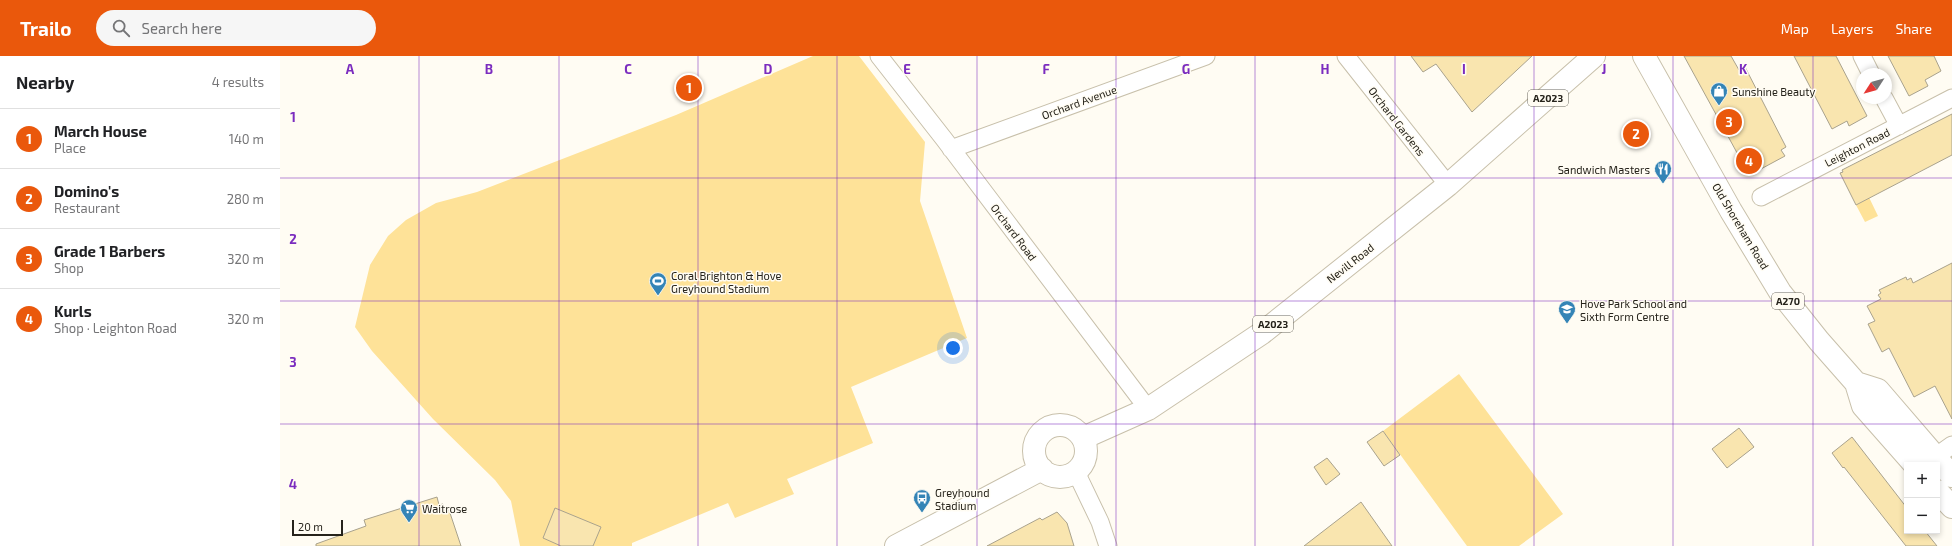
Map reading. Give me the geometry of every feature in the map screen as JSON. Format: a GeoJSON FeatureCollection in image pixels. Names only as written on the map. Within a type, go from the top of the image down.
{"type":"FeatureCollection","features":[{"type":"Feature","properties":{"kind":"main road","name":"Nevill Road"},"geometry":{"type":"LineString","coordinates":[[1083,438],[1148,409],[1262,333],[1448,185],[1594,56]]}},
{"type":"Feature","properties":{"kind":"main road","name":"Old Shoreham Road"},"geometry":{"type":"LineString","coordinates":[[1644,56],[1731,211],[1780,292],[1856,383],[1863,406],[1912,462]]}},
{"type":"Feature","properties":{"kind":"main road"},"geometry":{"type":"LineString","coordinates":[[1856,383],[1878,390],[1937,456],[1952,476]]}},
{"type":"Feature","properties":{"kind":"main road"},"geometry":{"type":"LineString","coordinates":[[1061,425],[1069,427],[1083,438],[1086,447],[1086,456],[1082,465],[1076,472],[1062,477],[1048,474],[1042,469],[1036,460],[1034,450],[1037,440],[1043,432],[1052,426],[1061,425]]}},
{"type":"Feature","properties":{"kind":"main road"},"geometry":{"type":"LineString","coordinates":[[896,546],[1042,469]]}},
{"type":"Feature","properties":{"kind":"main road"},"geometry":{"type":"LineString","coordinates":[[1940,494],[1952,507]]}},
{"type":"Feature","properties":{"kind":"street","name":"Orchard Road"},"geometry":{"type":"LineString","coordinates":[[879,56],[1148,409]]}},
{"type":"Feature","properties":{"kind":"street","name":"Orchard Avenue"},"geometry":{"type":"LineString","coordinates":[[951,149],[1206,56]]}},
{"type":"Feature","properties":{"kind":"street","name":"Orchard Gardens"},"geometry":{"type":"LineString","coordinates":[[1346,56],[1448,185]]}},
{"type":"Feature","properties":{"kind":"street"},"geometry":{"type":"LineString","coordinates":[[1862,56],[1868,68]]}},
{"type":"Feature","properties":{"kind":"street","name":"Leighton Road"},"geometry":{"type":"LineString","coordinates":[[1761,197],[1952,98]]}},
{"type":"Feature","properties":{"kind":"street"},"geometry":{"type":"LineString","coordinates":[[1887,104],[1899,126]]}},
{"type":"Feature","properties":{"kind":"street"},"geometry":{"type":"LineString","coordinates":[[1076,472],[1100,522],[1108,546]]}},
{"type":"Feature","properties":{"kind":"shaded area","name":"Coral Brighton & Hove Greyhound Stadium"},"geometry":{"type":"Polygon","coordinates":[[[813,56],[859,56],[925,142],[920,201],[967,338],[851,387],[873,443],[787,479],[794,494],[735,518],[728,503],[632,543],[632,546],[520,546],[511,501],[495,480],[433,419],[372,351],[355,327],[370,265],[388,236],[406,220],[436,203],[477,192],[676,115],[813,56]]]}},
{"type":"Feature","properties":{"kind":"shaded area"},"geometry":{"type":"Polygon","coordinates":[[[1864,187],[1878,216],[1865,222],[1856,205],[1863,201],[1864,187]]]}},
{"type":"Feature","properties":{"kind":"shaded area"},"geometry":{"type":"Polygon","coordinates":[[[1459,374],[1563,514],[1519,546],[1467,546],[1383,431],[1459,374]]]}},
{"type":"Feature","properties":{"kind":"building"},"geometry":{"type":"Polygon","coordinates":[[[1411,56],[1532,56],[1472,112],[1436,64],[1423,72],[1411,56]]]}},
{"type":"Feature","properties":{"kind":"building"},"geometry":{"type":"Polygon","coordinates":[[[1684,56],[1731,56],[1739,70],[1745,67],[1786,147],[1781,150],[1785,156],[1759,170],[1757,166],[1747,171],[1684,56]]]}},
{"type":"Feature","properties":{"kind":"building"},"geometry":{"type":"Polygon","coordinates":[[[1794,56],[1836,56],[1856,95],[1856,104],[1861,104],[1867,116],[1849,126],[1847,121],[1832,129],[1794,56]]]}},
{"type":"Feature","properties":{"kind":"building"},"geometry":{"type":"Polygon","coordinates":[[[1888,56],[1934,56],[1941,71],[1925,80],[1928,86],[1909,96],[1888,56]]]}},
{"type":"Feature","properties":{"kind":"building"},"geometry":{"type":"Polygon","coordinates":[[[1952,114],[1952,155],[1856,205],[1840,173],[1843,172],[1842,170],[1952,114]]]}},
{"type":"Feature","properties":{"kind":"building"},"geometry":{"type":"Polygon","coordinates":[[[1952,263],[1952,419],[1935,386],[1914,397],[1889,348],[1882,352],[1868,324],[1875,321],[1867,306],[1881,299],[1878,295],[1881,293],[1879,290],[1906,277],[1907,280],[1911,278],[1913,283],[1952,263]]]}},
{"type":"Feature","properties":{"kind":"building"},"geometry":{"type":"Polygon","coordinates":[[[1739,428],[1754,447],[1727,468],[1712,449],[1739,428]]]}},
{"type":"Feature","properties":{"kind":"building"},"geometry":{"type":"Polygon","coordinates":[[[1383,431],[1400,455],[1384,466],[1367,442],[1383,431]]]}},
{"type":"Feature","properties":{"kind":"building"},"geometry":{"type":"Polygon","coordinates":[[[1852,437],[1904,504],[1904,534],[1927,534],[1937,546],[1906,546],[1832,453],[1852,437]]]}},
{"type":"Feature","properties":{"kind":"building"},"geometry":{"type":"Polygon","coordinates":[[[1327,458],[1340,474],[1326,485],[1314,467],[1327,458]]]}},
{"type":"Feature","properties":{"kind":"building","name":"Waitrose"},"geometry":{"type":"Polygon","coordinates":[[[437,497],[439,505],[443,504],[445,511],[449,510],[461,546],[316,546],[316,544],[366,526],[364,520],[437,497]]]}},
{"type":"Feature","properties":{"kind":"building"},"geometry":{"type":"Polygon","coordinates":[[[1361,502],[1392,546],[1304,546],[1361,502]]]}},
{"type":"Feature","properties":{"kind":"building"},"geometry":{"type":"Polygon","coordinates":[[[555,508],[601,527],[593,546],[561,546],[543,538],[555,508]]]}},
{"type":"Feature","properties":{"kind":"building"},"geometry":{"type":"Polygon","coordinates":[[[1057,512],[1067,523],[1074,546],[987,546],[1040,518],[1042,520],[1057,512]]]}},
{"type":"Feature","properties":{"kind":"place","name":"March House"},"geometry":{"type":"Point","coordinates":[689,88]}},
{"type":"Feature","properties":{"kind":"place","name":"Sunshine Beauty"},"geometry":{"type":"Point","coordinates":[1719,106]}},
{"type":"Feature","properties":{"kind":"place","name":"Grade 1 Barbers"},"geometry":{"type":"Point","coordinates":[1729,122]}},
{"type":"Feature","properties":{"kind":"place","name":"Domino's"},"geometry":{"type":"Point","coordinates":[1636,134]}},
{"type":"Feature","properties":{"kind":"place","name":"Kurls"},"geometry":{"type":"Point","coordinates":[1749,161]}},
{"type":"Feature","properties":{"kind":"place","name":"Sandwich Masters"},"geometry":{"type":"Point","coordinates":[1663,184]}},
{"type":"Feature","properties":{"kind":"place","name":"Coral Brighton & Hove Greyhound Stadium"},"geometry":{"type":"Point","coordinates":[658,296]}},
{"type":"Feature","properties":{"kind":"place","name":"Hove Park School and Sixth Form Centre"},"geometry":{"type":"Point","coordinates":[1567,324]}},
{"type":"Feature","properties":{"kind":"place","name":"Greyhound Stadium"},"geometry":{"type":"Point","coordinates":[922,513]}},
{"type":"Feature","properties":{"kind":"place","name":"Waitrose"},"geometry":{"type":"Point","coordinates":[409,523]}}]}
